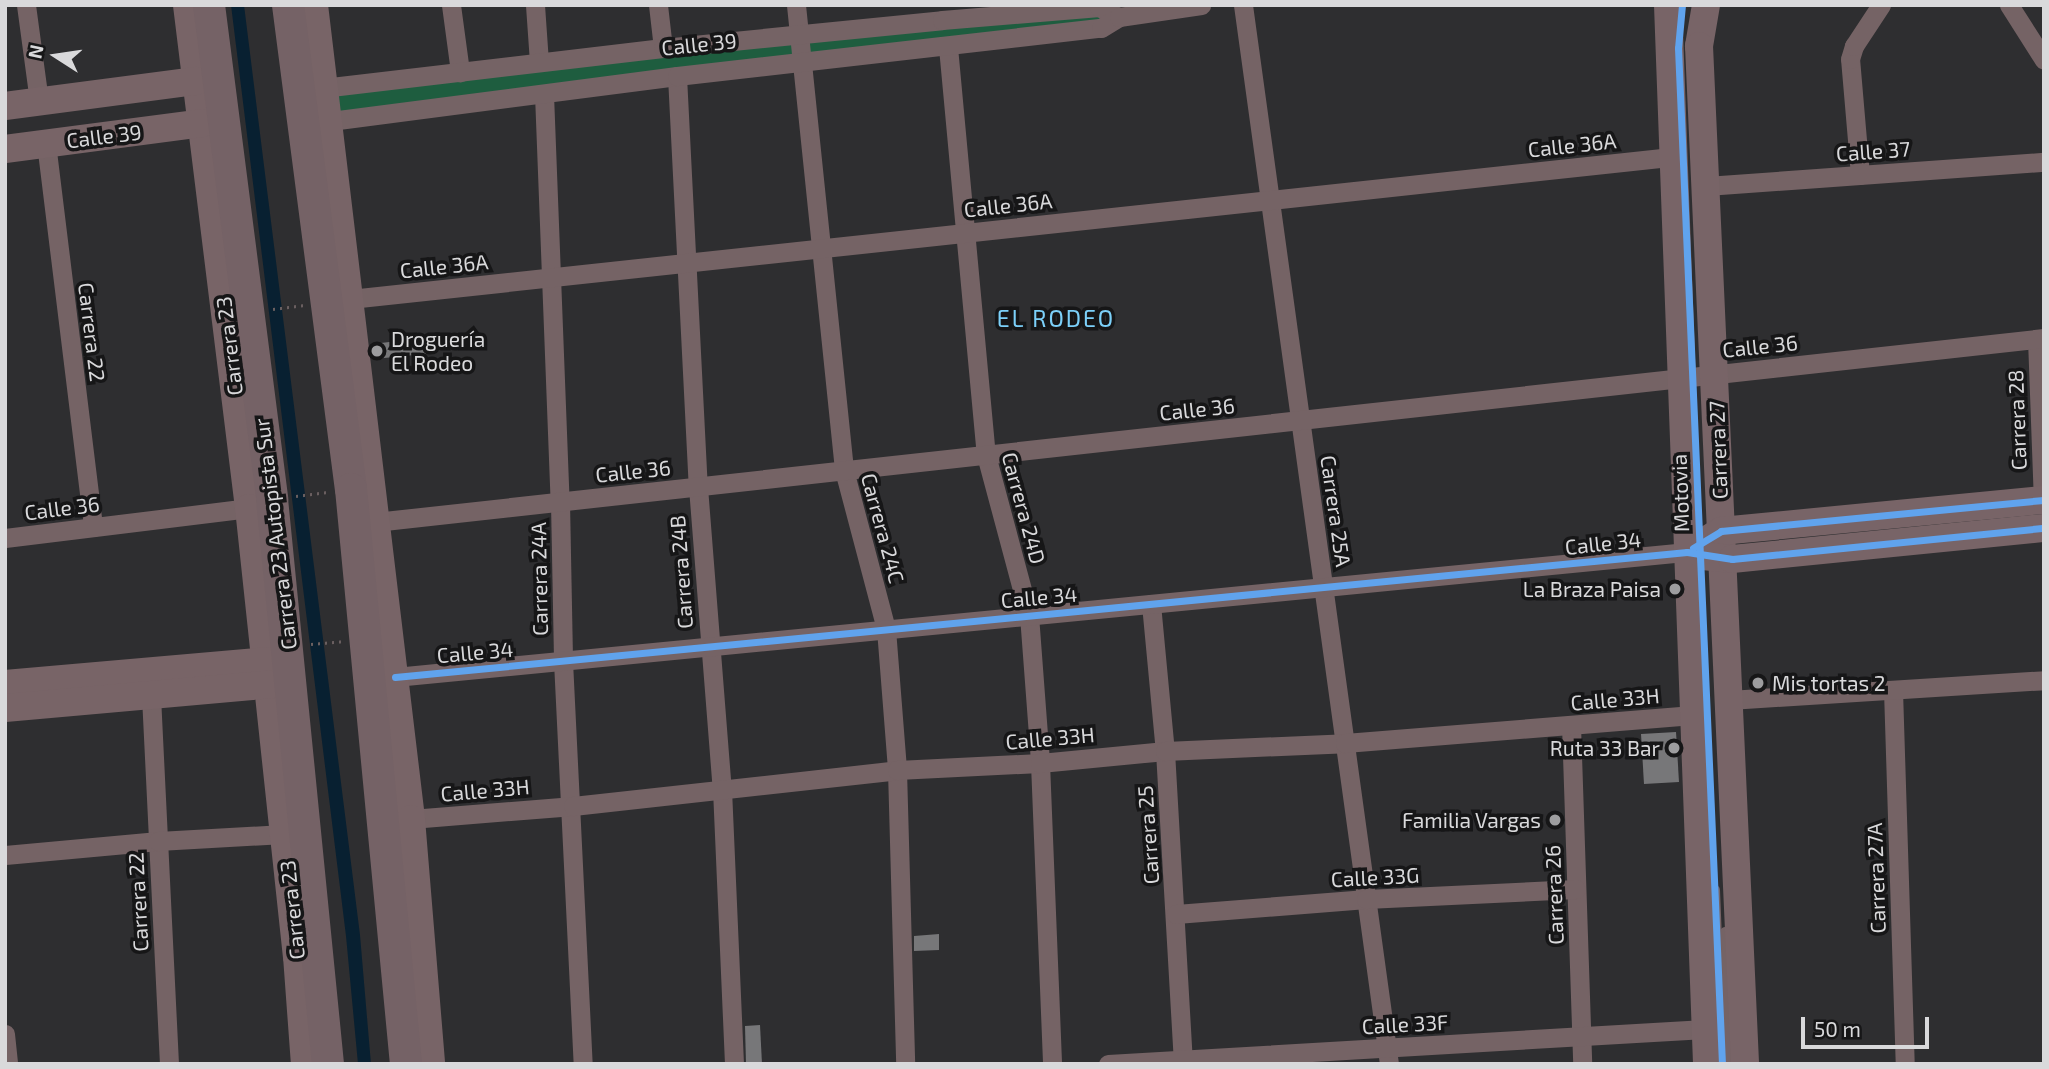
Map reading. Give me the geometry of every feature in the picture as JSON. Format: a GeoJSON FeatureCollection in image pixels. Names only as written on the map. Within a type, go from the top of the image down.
{"type":"FeatureCollection","features":[{"type":"Feature","properties":{"kind":"main road","name":"Carrera 23 Autopista Sur"},"geometry":{"type":"LineString","coordinates":[[209,5],[275,676],[308,954],[328,1064]]}},
{"type":"Feature","properties":{"kind":"main road"},"geometry":{"type":"LineString","coordinates":[[288,5],[312,89],[366,523],[406,1064]]}},
{"type":"Feature","properties":{"kind":"street"},"geometry":{"type":"LineString","coordinates":[[26,5],[39,101]]}},
{"type":"Feature","properties":{"kind":"street","name":"Carrera 23"},"geometry":{"type":"LineString","coordinates":[[187,5],[249,509],[275,676],[284,834],[308,954],[305,1064]]}},
{"type":"Feature","properties":{"kind":"street"},"geometry":{"type":"LineString","coordinates":[[312,89],[314,5]]}},
{"type":"Feature","properties":{"kind":"street"},"geometry":{"type":"LineString","coordinates":[[451,5],[460,72]]}},
{"type":"Feature","properties":{"kind":"street"},"geometry":{"type":"LineString","coordinates":[[535,5],[539,62]]}},
{"type":"Feature","properties":{"kind":"street"},"geometry":{"type":"LineString","coordinates":[[658,5],[663,48]]}},
{"type":"Feature","properties":{"kind":"street","name":"Carrera 24C"},"geometry":{"type":"LineString","coordinates":[[796,5],[844,470],[886,629],[897,771],[905,1064]]}},
{"type":"Feature","properties":{"kind":"street","name":"Calle 39"},"geometry":{"type":"LineString","coordinates":[[316,123],[677,76],[1101,29],[1119,17],[1201,5]]}},
{"type":"Feature","properties":{"kind":"street","name":"Carrera 25A"},"geometry":{"type":"LineString","coordinates":[[1243,5],[1388,1056]]}},
{"type":"Feature","properties":{"kind":"street","name":"Carrera 27"},"geometry":{"type":"LineString","coordinates":[[1668,5],[1671,157],[1697,376],[1707,548],[1728,700],[1745,1064]]}},
{"type":"Feature","properties":{"kind":"street","name":"Carrera 27"},"geometry":{"type":"LineString","coordinates":[[1706,5],[1699,46],[1706,186],[1697,376],[1707,548],[1693,715],[1707,1064]]}},
{"type":"Feature","properties":{"kind":"street"},"geometry":{"type":"LineString","coordinates":[[1860,175],[1850,59],[1854,46],[1881,5]]}},
{"type":"Feature","properties":{"kind":"street"},"geometry":{"type":"LineString","coordinates":[[2009,5],[2044,60]]}},
{"type":"Feature","properties":{"kind":"street"},"geometry":{"type":"LineString","coordinates":[[1099,6],[1119,17]]}},
{"type":"Feature","properties":{"kind":"street"},"geometry":{"type":"LineString","coordinates":[[1099,6],[1101,29]]}},
{"type":"Feature","properties":{"kind":"street","name":"Calle 39"},"geometry":{"type":"LineString","coordinates":[[312,89],[799,34],[941,13],[1099,6]]}},
{"type":"Feature","properties":{"kind":"street","name":"Carrera 24D"},"geometry":{"type":"LineString","coordinates":[[948,47],[985,455],[1029,615],[1040,763],[1052,1064]]}},
{"type":"Feature","properties":{"kind":"street","name":"Carrera 24B"},"geometry":{"type":"LineString","coordinates":[[677,76],[698,486],[722,789],[734,1064]]}},
{"type":"Feature","properties":{"kind":"street","name":"Calle 39"},"geometry":{"type":"LineString","coordinates":[[5,106],[197,81]]}},
{"type":"Feature","properties":{"kind":"street","name":"Carrera 24A"},"geometry":{"type":"LineString","coordinates":[[544,94],[560,502],[563,661],[573,806],[583,1064]]}},
{"type":"Feature","properties":{"kind":"street","name":"Calle 39"},"geometry":{"type":"LineString","coordinates":[[5,149],[202,123]]}},
{"type":"Feature","properties":{"kind":"street"},"geometry":{"type":"LineString","coordinates":[[316,123],[350,299],[366,523],[395,677],[411,819],[432,1064]]}},
{"type":"Feature","properties":{"kind":"street","name":"Carrera 22"},"geometry":{"type":"LineString","coordinates":[[46,143],[93,527]]}},
{"type":"Feature","properties":{"kind":"street","name":"Calle 36A"},"geometry":{"type":"LineString","coordinates":[[350,299],[1671,157]]}},
{"type":"Feature","properties":{"kind":"street","name":"Calle 37"},"geometry":{"type":"LineString","coordinates":[[1706,186],[2044,162]]}},
{"type":"Feature","properties":{"kind":"street","name":"Calle 36"},"geometry":{"type":"LineString","coordinates":[[366,523],[2040,338]]}},
{"type":"Feature","properties":{"kind":"street","name":"Carrera 28"},"geometry":{"type":"LineString","coordinates":[[2040,338],[2043,500]]}},
{"type":"Feature","properties":{"kind":"street","name":"Calle 34"},"geometry":{"type":"LineString","coordinates":[[395,677],[1323,588],[1707,548],[2043,500]]}},
{"type":"Feature","properties":{"kind":"street","name":"Calle 36"},"geometry":{"type":"LineString","coordinates":[[5,538],[249,509]]}},
{"type":"Feature","properties":{"kind":"street","name":"Calle 34"},"geometry":{"type":"LineString","coordinates":[[1707,548],[2044,528]]}},
{"type":"Feature","properties":{"kind":"street","name":"Carrera 25"},"geometry":{"type":"LineString","coordinates":[[1151,604],[1165,751],[1183,1062]]}},
{"type":"Feature","properties":{"kind":"street"},"geometry":{"type":"LineString","coordinates":[[5,684],[275,676]]}},
{"type":"Feature","properties":{"kind":"street"},"geometry":{"type":"LineString","coordinates":[[5,708],[151,696],[275,676]]}},
{"type":"Feature","properties":{"kind":"street"},"geometry":{"type":"LineString","coordinates":[[1728,700],[2044,680]]}},
{"type":"Feature","properties":{"kind":"street","name":"Carrera 27A"},"geometry":{"type":"LineString","coordinates":[[1893,690],[1905,1064]]}},
{"type":"Feature","properties":{"kind":"street","name":"Carrera 22"},"geometry":{"type":"LineString","coordinates":[[151,696],[169,1064]]}},
{"type":"Feature","properties":{"kind":"street","name":"Calle 33H"},"geometry":{"type":"LineString","coordinates":[[411,819],[573,806],[897,771],[1040,763],[1165,751],[1345,743],[1693,715]]}},
{"type":"Feature","properties":{"kind":"street","name":"Carrera 26"},"geometry":{"type":"LineString","coordinates":[[1571,725],[1582,1064]]}},
{"type":"Feature","properties":{"kind":"street"},"geometry":{"type":"LineString","coordinates":[[5,855],[158,841],[284,834]]}},
{"type":"Feature","properties":{"kind":"street","name":"Calle 33G"},"geometry":{"type":"LineString","coordinates":[[1176,915],[1366,899],[1576,889]]}},
{"type":"Feature","properties":{"kind":"street","name":"Calle 33F"},"geometry":{"type":"LineString","coordinates":[[1108,1064],[1388,1056],[1581,1036],[1706,1029]]}},
{"type":"Feature","properties":{"kind":"street"},"geometry":{"type":"LineString","coordinates":[[5,1034],[8,1064]]}},
{"type":"Feature","properties":{"kind":"lane"},"geometry":{"type":"LineString","coordinates":[[1682,5],[1678,48],[1697,376]]}},
{"type":"Feature","properties":{"kind":"lane"},"geometry":{"type":"LineString","coordinates":[[1692,5],[1688,59],[1697,376]]}},
{"type":"Feature","properties":{"kind":"lane","name":"Motovia"},"geometry":{"type":"LineString","coordinates":[[1707,548],[1722,1064]]}},
{"type":"Feature","properties":{"kind":"lane","name":"Motovia"},"geometry":{"type":"LineString","coordinates":[[1707,548],[1731,1064]]}},
{"type":"Feature","properties":{"kind":"path"},"geometry":{"type":"LineString","coordinates":[[265,310],[288,307]]}},
{"type":"Feature","properties":{"kind":"path"},"geometry":{"type":"LineString","coordinates":[[287,497],[316,493]]}},
{"type":"Feature","properties":{"kind":"path"},"geometry":{"type":"LineString","coordinates":[[310,644],[346,640]]}},
{"type":"Feature","properties":{"kind":"green space"},"geometry":{"type":"Polygon","coordinates":[[[1099,7],[1101,28],[328,121],[325,87],[1099,7]]]}},
{"type":"Feature","properties":{"kind":"water"},"geometry":{"type":"Polygon","coordinates":[[[231,5],[244,5],[360,935],[371,1064],[358,1064],[346,936],[231,5]]]}},
{"type":"Feature","properties":{"kind":"building"},"geometry":{"type":"Polygon","coordinates":[[[433,337],[435,353],[374,359],[372,344],[433,337]]]}},
{"type":"Feature","properties":{"kind":"building"},"geometry":{"type":"Polygon","coordinates":[[[1676,732],[1679,782],[1644,784],[1641,734],[1676,732]]]}},
{"type":"Feature","properties":{"kind":"building"},"geometry":{"type":"Polygon","coordinates":[[[939,934],[939,950],[914,951],[914,936],[939,934]]]}},
{"type":"Feature","properties":{"kind":"building"},"geometry":{"type":"Polygon","coordinates":[[[760,1025],[762,1064],[746,1064],[745,1026],[760,1025]]]}},
{"type":"Feature","properties":{"kind":"cycle path"},"geometry":{"type":"LineString","coordinates":[[1682,5],[1678,48],[1722,1064]]}},
{"type":"Feature","properties":{"kind":"cycle path"},"geometry":{"type":"LineString","coordinates":[[1693,548],[1721,531],[2044,500]]}},
{"type":"Feature","properties":{"kind":"cycle path"},"geometry":{"type":"LineString","coordinates":[[395,677],[1687,552],[1732,559],[2044,528]]}},
{"type":"Feature","properties":{"kind":"place","name":"Droguería El Rodeo"},"geometry":{"type":"Point","coordinates":[377,351]}},
{"type":"Feature","properties":{"kind":"place","name":"La Braza Paisa"},"geometry":{"type":"Point","coordinates":[1675,589]}},
{"type":"Feature","properties":{"kind":"place","name":"Mis tortas 2"},"geometry":{"type":"Point","coordinates":[1758,683]}},
{"type":"Feature","properties":{"kind":"place","name":"Ruta 33 Bar"},"geometry":{"type":"Point","coordinates":[1674,748]}},
{"type":"Feature","properties":{"kind":"place","name":"Familia Vargas"},"geometry":{"type":"Point","coordinates":[1555,820]}},
{"type":"Feature","properties":{"kind":"district","name":"EL RODEO"},"geometry":{"type":"Point","coordinates":[1056,318]}}]}
